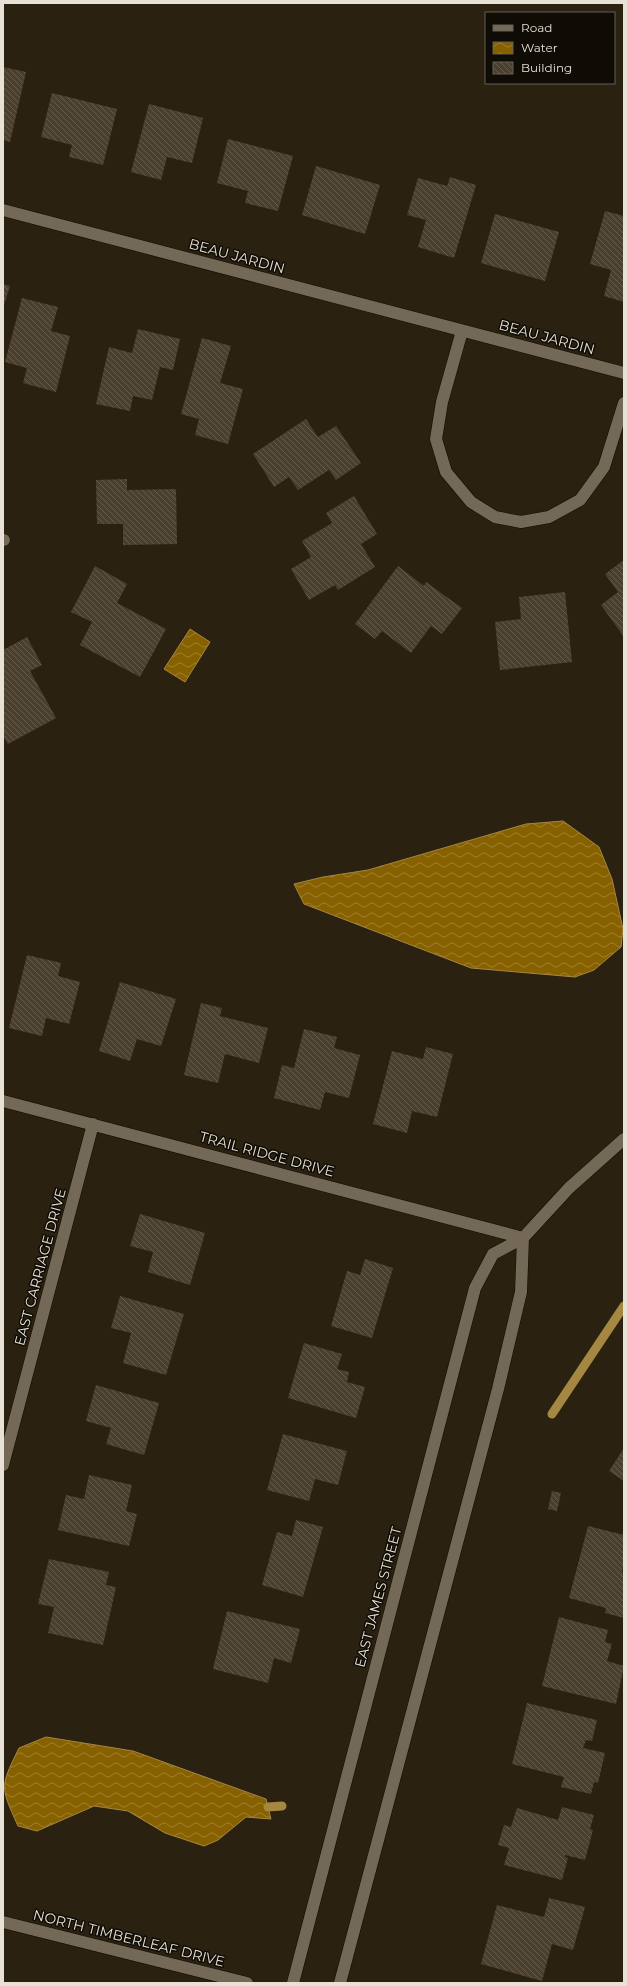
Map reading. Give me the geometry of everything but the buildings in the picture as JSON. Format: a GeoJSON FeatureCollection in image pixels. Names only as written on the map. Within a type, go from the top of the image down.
{"type":"FeatureCollection","features":[{"type":"Feature","properties":{"kind":"street","name":"BEAU JARDIN"},"geometry":{"type":"LineString","coordinates":[[3,210],[624,373]]}},
{"type":"Feature","properties":{"kind":"street"},"geometry":{"type":"LineString","coordinates":[[462,331],[442,402],[436,438],[446,472],[471,502],[495,517],[521,522],[549,517],[580,500],[604,467],[624,403]]}},
{"type":"Feature","properties":{"kind":"street","name":"TRAIL RIDGE DRIVE"},"geometry":{"type":"LineString","coordinates":[[3,1101],[523,1238]]}},
{"type":"Feature","properties":{"kind":"street","name":"EAST CARRIAGE DRIVE"},"geometry":{"type":"LineString","coordinates":[[3,1465],[93,1124]]}},
{"type":"Feature","properties":{"kind":"street","name":"EAST JAMES STREET"},"geometry":{"type":"LineString","coordinates":[[293,1983],[475,1288],[493,1254],[523,1238],[569,1188],[624,1139]]}},
{"type":"Feature","properties":{"kind":"street"},"geometry":{"type":"LineString","coordinates":[[340,1983],[498,1389],[521,1292],[523,1238]]}},
{"type":"Feature","properties":{"kind":"street","name":"NORTH TIMBERLEAF DRIVE"},"geometry":{"type":"LineString","coordinates":[[3,1922],[247,1983]]}},
{"type":"Feature","properties":{"kind":"water"},"geometry":{"type":"Polygon","coordinates":[[[190,629],[210,642],[185,682],[164,669],[190,629]]]}},
{"type":"Feature","properties":{"kind":"water"},"geometry":{"type":"Polygon","coordinates":[[[563,821],[599,847],[612,879],[623,929],[621,947],[594,970],[575,977],[471,968],[304,904],[294,884],[323,877],[368,870],[526,824],[563,821]]]}},
{"type":"Feature","properties":{"kind":"water"},"geometry":{"type":"Polygon","coordinates":[[[46,1737],[133,1751],[266,1799],[271,1819],[246,1817],[218,1840],[204,1846],[165,1833],[128,1811],[94,1806],[37,1831],[18,1826],[5,1794],[8,1771],[19,1748],[46,1737]]]}},
{"type":"Feature","properties":{"kind":"waterway"},"geometry":{"type":"LineString","coordinates":[[552,1414],[624,1306]]}},
{"type":"Feature","properties":{"kind":"waterway"},"geometry":{"type":"LineString","coordinates":[[268,1807],[282,1806]]}}]}
